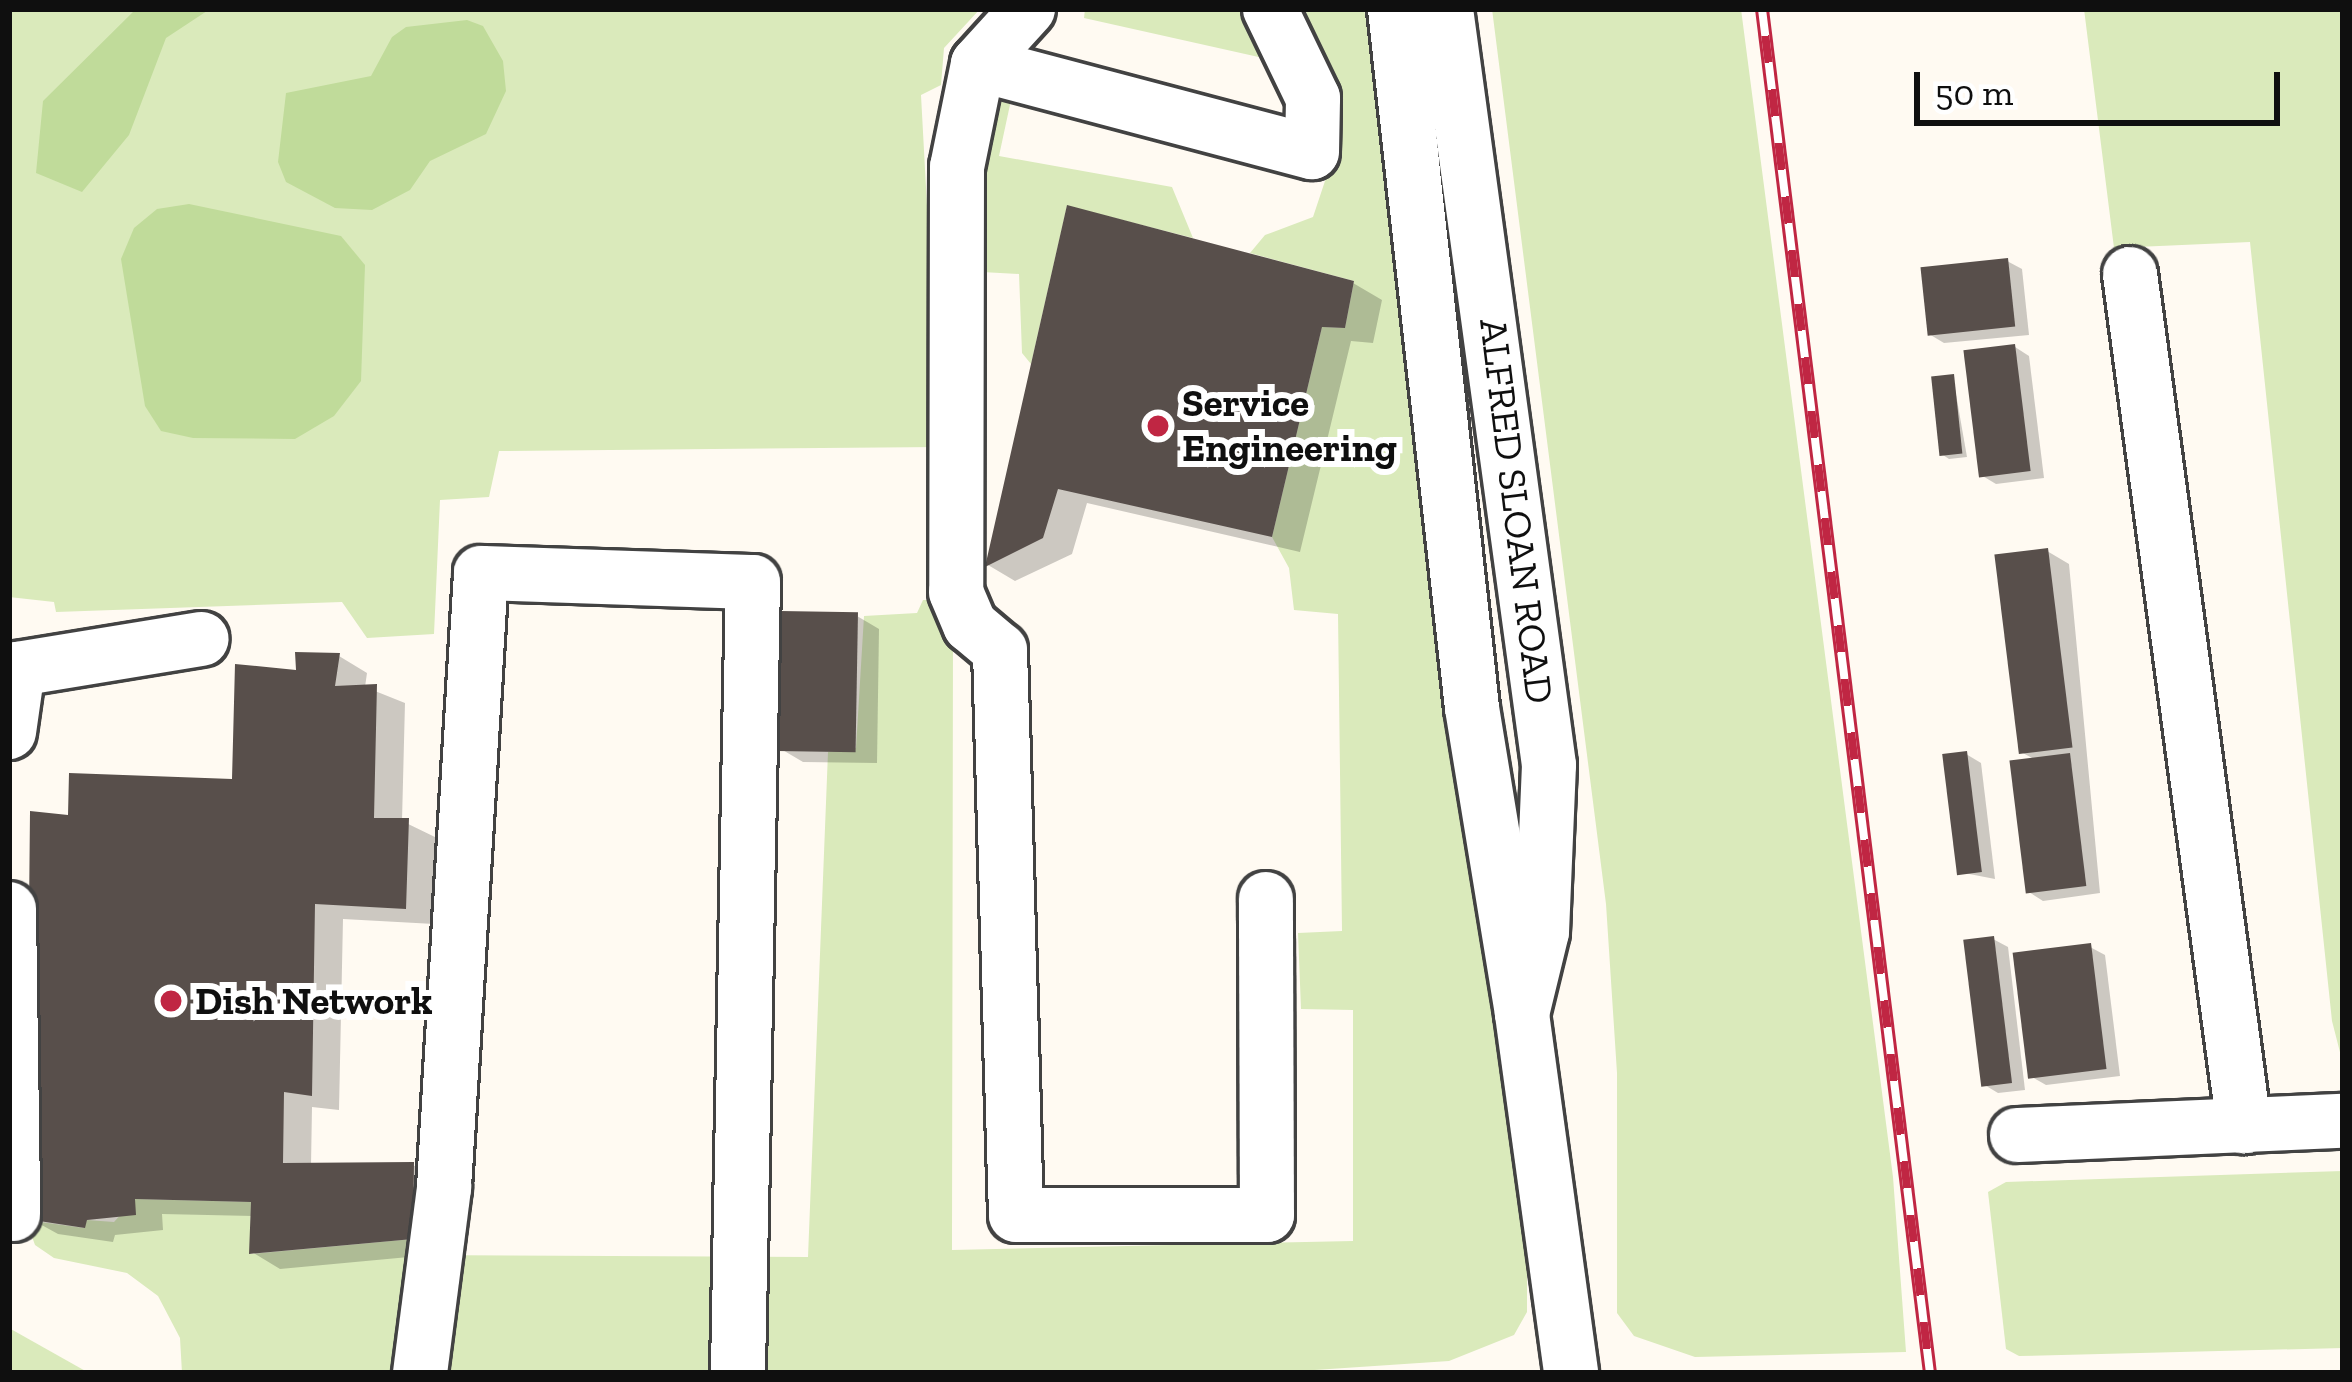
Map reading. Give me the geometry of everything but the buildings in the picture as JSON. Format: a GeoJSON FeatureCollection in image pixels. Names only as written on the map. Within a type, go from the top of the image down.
{"type":"FeatureCollection","features":[{"type":"Feature","properties":{"kind":"lane"},"geometry":{"type":"LineString","coordinates":[[1028,9],[979,64],[957,167],[956,592],[970,625],[1000,650],[1016,1215],[1267,1215],[1266,899]]}},
{"type":"Feature","properties":{"kind":"lane"},"geometry":{"type":"LineString","coordinates":[[979,64],[1312,152],[1313,98],[1270,9]]}},
{"type":"Feature","properties":{"kind":"lane","name":"ALFRED SLOAN ROAD"},"geometry":{"type":"LineString","coordinates":[[1395,9],[1472,708],[1522,1014],[1570,1373]]}},
{"type":"Feature","properties":{"kind":"lane","name":"ALFRED SLOAN ROAD"},"geometry":{"type":"LineString","coordinates":[[1446,9],[1549,765],[1541,932],[1522,1014]]}},
{"type":"Feature","properties":{"kind":"lane"},"geometry":{"type":"LineString","coordinates":[[2130,274],[2244,1126]]}},
{"type":"Feature","properties":{"kind":"lane"},"geometry":{"type":"LineString","coordinates":[[420,1373],[444,1187],[481,573],[753,582],[737,1373]]}},
{"type":"Feature","properties":{"kind":"lane"},"geometry":{"type":"LineString","coordinates":[[9,732],[18,669],[202,639]]}},
{"type":"Feature","properties":{"kind":"lane"},"geometry":{"type":"LineString","coordinates":[[9,909],[13,1214]]}},
{"type":"Feature","properties":{"kind":"lane"},"geometry":{"type":"LineString","coordinates":[[2017,1135],[2343,1120]]}},
{"type":"Feature","properties":{"kind":"green space"},"geometry":{"type":"Polygon","coordinates":[[[9,9],[980,9],[944,48],[941,85],[921,95],[940,447],[499,451],[489,497],[440,500],[434,634],[367,638],[342,602],[56,612],[54,602],[9,597],[9,9]]]}},
{"type":"Feature","properties":{"kind":"green space"},"geometry":{"type":"Polygon","coordinates":[[[136,9],[210,9],[166,38],[129,135],[82,192],[36,173],[43,101],[136,9]]]}},
{"type":"Feature","properties":{"kind":"green space"},"geometry":{"type":"Polygon","coordinates":[[[1085,9],[1250,9],[1276,61],[1084,18],[1085,9]]]}},
{"type":"Feature","properties":{"kind":"green space"},"geometry":{"type":"Polygon","coordinates":[[[1305,9],[1364,9],[1404,230],[1527,1217],[1527,1312],[1514,1335],[1449,1361],[1269,1373],[182,1373],[180,1338],[158,1296],[127,1273],[54,1258],[35,1245],[26,1220],[84,1228],[87,1220],[114,1222],[135,1199],[251,1202],[250,1254],[413,1239],[417,1255],[808,1257],[828,752],[856,748],[864,616],[917,613],[923,600],[942,600],[953,636],[952,1250],[1353,1241],[1353,1010],[1301,1009],[1298,933],[1342,931],[1338,614],[1294,610],[1289,568],[1272,537],[1322,327],[1345,328],[1354,281],[1250,253],[1265,235],[1313,217],[1337,145],[1341,114],[1305,9]]]}},
{"type":"Feature","properties":{"kind":"green space"},"geometry":{"type":"Polygon","coordinates":[[[1492,9],[1741,9],[1893,1177],[1906,1352],[1695,1357],[1634,1336],[1617,1313],[1617,1073],[1606,904],[1492,9]]]}},
{"type":"Feature","properties":{"kind":"green space"},"geometry":{"type":"Polygon","coordinates":[[[2084,9],[2343,9],[2343,1064],[2332,1021],[2250,242],[2114,248],[2084,9]]]}},
{"type":"Feature","properties":{"kind":"green space"},"geometry":{"type":"Polygon","coordinates":[[[467,20],[483,26],[503,61],[506,91],[486,134],[430,161],[410,190],[372,210],[335,208],[286,182],[278,162],[286,93],[371,76],[392,37],[406,27],[467,20]]]}},
{"type":"Feature","properties":{"kind":"green space"},"geometry":{"type":"Polygon","coordinates":[[[1004,97],[1011,100],[999,156],[1172,187],[1193,238],[1067,206],[1031,364],[1022,353],[1019,274],[982,272],[979,155],[993,107],[1004,97]]]}},
{"type":"Feature","properties":{"kind":"green space"},"geometry":{"type":"Polygon","coordinates":[[[189,204],[341,236],[365,265],[361,381],[334,416],[295,439],[193,438],[161,431],[145,406],[121,259],[134,228],[157,209],[189,204]]]}},
{"type":"Feature","properties":{"kind":"green space"},"geometry":{"type":"Polygon","coordinates":[[[2343,1171],[2343,1348],[2019,1356],[2006,1349],[1988,1192],[2006,1182],[2343,1171]]]}},
{"type":"Feature","properties":{"kind":"green space"},"geometry":{"type":"Polygon","coordinates":[[[9,1328],[89,1373],[9,1373],[9,1328]]]}},
{"type":"Feature","properties":{"kind":"railway"},"geometry":{"type":"LineString","coordinates":[[1762,9],[1930,1373]]}},
{"type":"Feature","properties":{"kind":"place","name":"Service Engineering"},"geometry":{"type":"Point","coordinates":[1158,426]}},
{"type":"Feature","properties":{"kind":"place","name":"Dish Network"},"geometry":{"type":"Point","coordinates":[171,1001]}}]}
